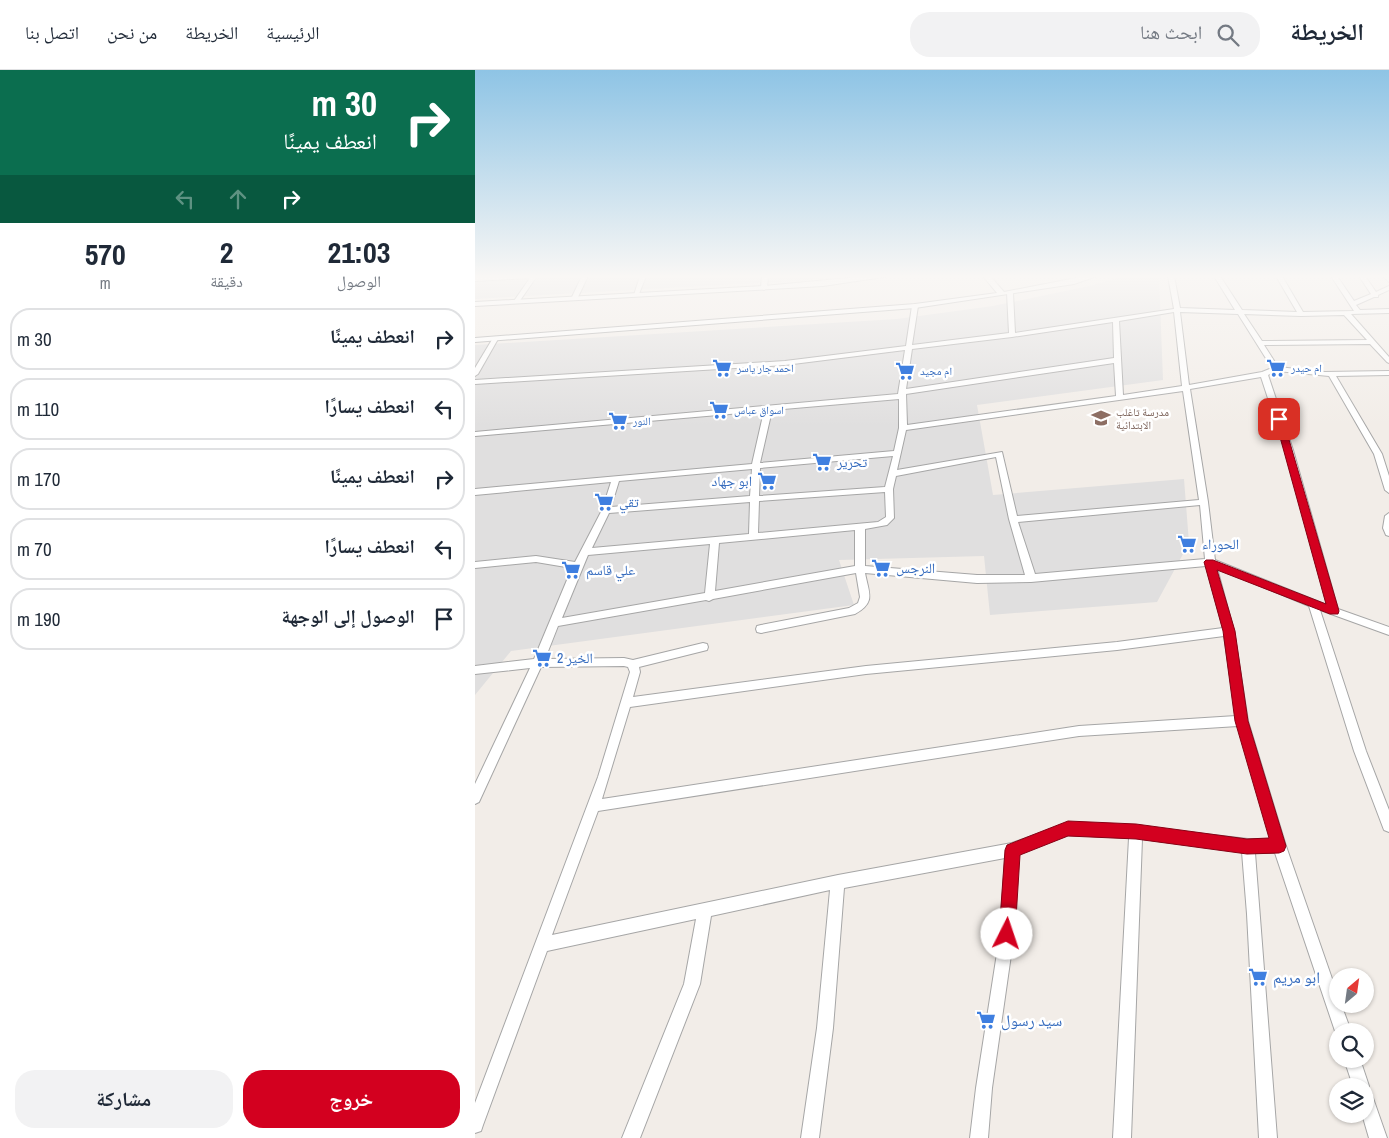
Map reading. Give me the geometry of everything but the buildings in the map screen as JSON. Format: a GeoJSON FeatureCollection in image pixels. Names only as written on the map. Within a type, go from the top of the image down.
{"type":"FeatureCollection","features":[{"type":"Feature","properties":{"kind":"street"},"geometry":{"type":"LineString","coordinates":[[475,340],[662,326]]}},
{"type":"Feature","properties":{"kind":"street"},"geometry":{"type":"LineString","coordinates":[[585,552],[883,524],[890,518],[889,489],[903,428],[902,394],[911,326]]}},
{"type":"Feature","properties":{"kind":"street"},"geometry":{"type":"LineString","coordinates":[[1011,326],[1012,335]]}},
{"type":"Feature","properties":{"kind":"street"},"geometry":{"type":"LineString","coordinates":[[475,382],[785,363],[1072,326]]}},
{"type":"Feature","properties":{"kind":"street"},"geometry":{"type":"LineString","coordinates":[[1116,326],[1120,397]]}},
{"type":"Feature","properties":{"kind":"street"},"geometry":{"type":"LineString","coordinates":[[1179,326],[1186,388],[1204,502],[1209,562],[1229,631],[1242,721],[1279,846],[1340,1023]]}},
{"type":"Feature","properties":{"kind":"street"},"geometry":{"type":"LineString","coordinates":[[1248,326],[1276,369]]}},
{"type":"Feature","properties":{"kind":"street"},"geometry":{"type":"LineString","coordinates":[[1358,326],[1389,361]]}},
{"type":"Feature","properties":{"kind":"street"},"geometry":{"type":"LineString","coordinates":[[475,374],[495,339]]}},
{"type":"Feature","properties":{"kind":"street"},"geometry":{"type":"LineString","coordinates":[[1259,343],[1372,342]]}},
{"type":"Feature","properties":{"kind":"street"},"geometry":{"type":"LineString","coordinates":[[475,434],[768,409],[902,394],[1117,360]]}},
{"type":"Feature","properties":{"kind":"street"},"geometry":{"type":"LineString","coordinates":[[903,428],[1186,388],[1264,374],[1276,369],[1331,374],[1389,373]]}},
{"type":"Feature","properties":{"kind":"street"},"geometry":{"type":"LineString","coordinates":[[1264,374],[1289,450],[1334,611]]}},
{"type":"Feature","properties":{"kind":"street"},"geometry":{"type":"LineString","coordinates":[[1331,374],[1378,454],[1389,488]]}},
{"type":"Feature","properties":{"kind":"street"},"geometry":{"type":"LineString","coordinates":[[753,536],[756,465],[768,409]]}},
{"type":"Feature","properties":{"kind":"street"},"geometry":{"type":"LineString","coordinates":[[475,492],[896,453]]}},
{"type":"Feature","properties":{"kind":"street"},"geometry":{"type":"LineString","coordinates":[[892,474],[999,454],[1013,519],[1031,578]]}},
{"type":"Feature","properties":{"kind":"street"},"geometry":{"type":"LineString","coordinates":[[475,798],[538,663],[578,566],[606,510],[616,478]]}},
{"type":"Feature","properties":{"kind":"street"},"geometry":{"type":"LineString","coordinates":[[606,510],[889,489]]}},
{"type":"Feature","properties":{"kind":"street"},"geometry":{"type":"LineString","coordinates":[[1013,519],[1204,502]]}},
{"type":"Feature","properties":{"kind":"street"},"geometry":{"type":"LineString","coordinates":[[1389,516],[1387,528],[1389,533]]}},
{"type":"Feature","properties":{"kind":"street"},"geometry":{"type":"LineString","coordinates":[[761,629],[859,608],[862,605],[865,597],[860,569],[859,527]]}},
{"type":"Feature","properties":{"kind":"street"},"geometry":{"type":"LineString","coordinates":[[709,597],[715,541]]}},
{"type":"Feature","properties":{"kind":"street"},"geometry":{"type":"LineString","coordinates":[[475,565],[536,559],[578,566]]}},
{"type":"Feature","properties":{"kind":"street"},"geometry":{"type":"LineString","coordinates":[[554,622],[709,597],[860,569],[977,579],[1031,578],[1209,562],[1313,604],[1389,630]]}},
{"type":"Feature","properties":{"kind":"street"},"geometry":{"type":"LineString","coordinates":[[1313,604],[1360,751],[1389,826]]}},
{"type":"Feature","properties":{"kind":"street"},"geometry":{"type":"LineString","coordinates":[[626,703],[866,670],[1117,646],[1229,631]]}},
{"type":"Feature","properties":{"kind":"street"},"geometry":{"type":"LineString","coordinates":[[475,670],[538,663],[624,662],[633,664],[703,647]]}},
{"type":"Feature","properties":{"kind":"street"},"geometry":{"type":"LineString","coordinates":[[475,1125],[593,806],[635,672],[633,664]]}},
{"type":"Feature","properties":{"kind":"street"},"geometry":{"type":"LineString","coordinates":[[593,806],[1079,731],[1242,721]]}},
{"type":"Feature","properties":{"kind":"street"},"geometry":{"type":"LineString","coordinates":[[541,944],[838,882],[1012,850],[1068,829],[1136,832],[1247,846],[1279,846]]}},
{"type":"Feature","properties":{"kind":"street"},"geometry":{"type":"LineString","coordinates":[[1122,1138],[1136,832]]}},
{"type":"Feature","properties":{"kind":"street"},"geometry":{"type":"LineString","coordinates":[[1247,846],[1254,914],[1268,1138]]}},
{"type":"Feature","properties":{"kind":"street"},"geometry":{"type":"LineString","coordinates":[[979,1138],[984,1088],[1007,934],[1012,850]]}},
{"type":"Feature","properties":{"kind":"street"},"geometry":{"type":"LineString","coordinates":[[810,1138],[825,1028],[838,882]]}},
{"type":"Feature","properties":{"kind":"street"},"geometry":{"type":"LineString","coordinates":[[631,1138],[692,984],[705,910]]}},
{"type":"Feature","properties":{"kind":"street"},"geometry":{"type":"LineString","coordinates":[[1373,1123],[1378,1138]]}},
{"type":"Feature","properties":{"kind":"shaded area"},"geometry":{"type":"Polygon","coordinates":[[[786,326],[1161,326],[1163,380],[977,405],[993,495],[1184,479],[1189,543],[1157,602],[990,615],[984,556],[839,560],[854,605],[511,651],[475,695],[475,345],[786,326]]]}},
{"type":"Feature","properties":{"kind":"place","name":"احمد جار ياسر"},"geometry":{"type":"Point","coordinates":[722,368]}},
{"type":"Feature","properties":{"kind":"place","name":"ام حيدر"},"geometry":{"type":"Point","coordinates":[1276,368]}},
{"type":"Feature","properties":{"kind":"place","name":"ام مجيد"},"geometry":{"type":"Point","coordinates":[905,371]}},
{"type":"Feature","properties":{"kind":"place","name":"اسواق عباس"},"geometry":{"type":"Point","coordinates":[719,410]}},
{"type":"Feature","properties":{"kind":"place","name":"مدرسة تاغلب الابتدائية"},"geometry":{"type":"Point","coordinates":[1101,418]}},
{"type":"Feature","properties":{"kind":"place","name":"النور"},"geometry":{"type":"Point","coordinates":[618,421]}},
{"type":"Feature","properties":{"kind":"place","name":"تحرير"},"geometry":{"type":"Point","coordinates":[822,462]}},
{"type":"Feature","properties":{"kind":"place","name":"ابو جهاد"},"geometry":{"type":"Point","coordinates":[767,481]}},
{"type":"Feature","properties":{"kind":"place","name":"تقي"},"geometry":{"type":"Point","coordinates":[604,502]}},
{"type":"Feature","properties":{"kind":"place","name":"الحوراء"},"geometry":{"type":"Point","coordinates":[1187,544]}},
{"type":"Feature","properties":{"kind":"place","name":"النرجس"},"geometry":{"type":"Point","coordinates":[881,568]}},
{"type":"Feature","properties":{"kind":"place","name":"علي قاسم"},"geometry":{"type":"Point","coordinates":[571,570]}},
{"type":"Feature","properties":{"kind":"place","name":"الخير 2"},"geometry":{"type":"Point","coordinates":[542,658]}},
{"type":"Feature","properties":{"kind":"place","name":"ابو مريم"},"geometry":{"type":"Point","coordinates":[1258,977]}},
{"type":"Feature","properties":{"kind":"place","name":"سيد رسول"},"geometry":{"type":"Point","coordinates":[986,1020]}},
{"type":"Feature","properties":{"kind":"route"},"geometry":{"type":"LineString","coordinates":[[1007,934],[1012,850],[1068,829],[1136,832],[1247,846],[1279,846],[1242,721],[1229,631],[1209,562],[1334,611],[1279,419]]}}]}
